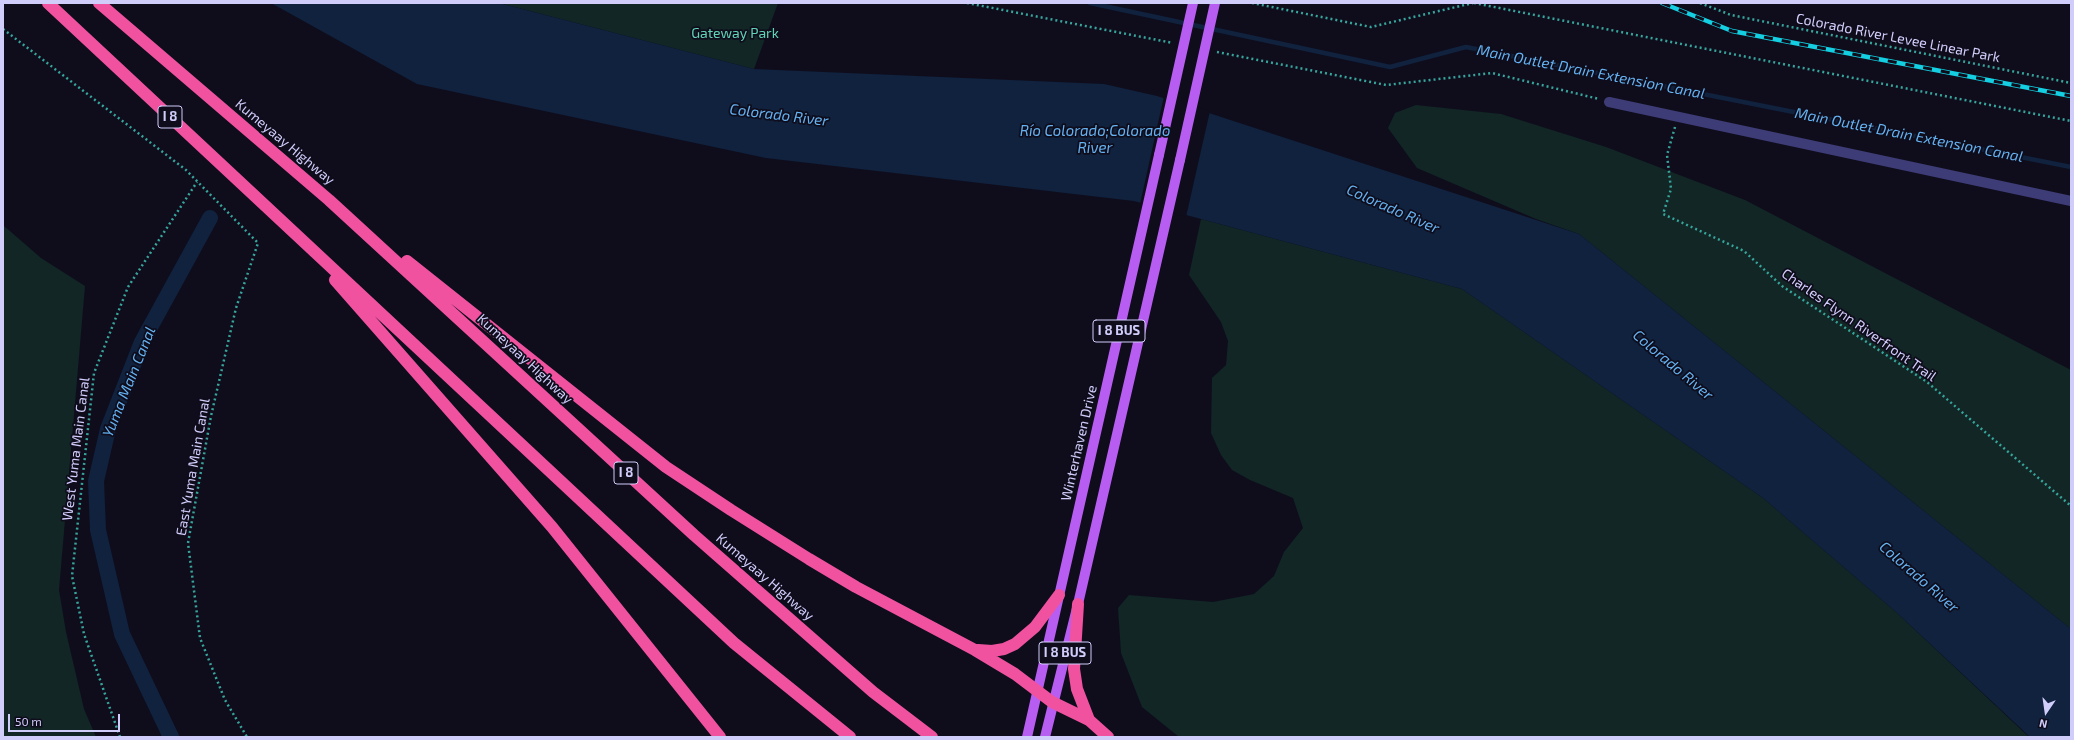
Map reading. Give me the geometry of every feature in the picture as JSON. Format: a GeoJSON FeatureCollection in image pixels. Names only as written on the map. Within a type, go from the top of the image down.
{"type":"FeatureCollection","features":[{"type":"Feature","properties":{"kind":"highway","name":"I 8"},"geometry":{"type":"LineString","coordinates":[[48,3],[734,643],[850,737]]}},
{"type":"Feature","properties":{"kind":"highway","name":"Kumeyaay Highway"},"geometry":{"type":"LineString","coordinates":[[99,3],[329,200],[694,535],[873,692],[932,737]]}},
{"type":"Feature","properties":{"kind":"highway"},"geometry":{"type":"LineString","coordinates":[[329,200],[666,467],[731,510],[856,587],[974,650],[1015,674],[1052,702],[1077,712],[1089,720],[1108,737]]}},
{"type":"Feature","properties":{"kind":"highway"},"geometry":{"type":"LineString","coordinates":[[292,231],[552,527],[720,737]]}},
{"type":"Feature","properties":{"kind":"highway"},"geometry":{"type":"LineString","coordinates":[[974,650],[992,651],[1004,649],[1015,644],[1035,627],[1059,595]]}},
{"type":"Feature","properties":{"kind":"highway"},"geometry":{"type":"LineString","coordinates":[[1078,604],[1074,669],[1077,689],[1089,720]]}},
{"type":"Feature","properties":{"kind":"main road","name":"Winterhaven Drive"},"geometry":{"type":"LineString","coordinates":[[1027,737],[1193,3]]}},
{"type":"Feature","properties":{"kind":"main road","name":"I 8 BUS"},"geometry":{"type":"LineString","coordinates":[[1045,737],[1052,702],[1078,604],[1215,3]]}},
{"type":"Feature","properties":{"kind":"street"},"geometry":{"type":"LineString","coordinates":[[1609,102],[2071,201]]}},
{"type":"Feature","properties":{"kind":"path"},"geometry":{"type":"LineString","coordinates":[[967,3],[1176,44]]}},
{"type":"Feature","properties":{"kind":"path"},"geometry":{"type":"LineString","coordinates":[[1252,3],[1371,27],[1474,3],[2071,121]]}},
{"type":"Feature","properties":{"kind":"path","name":"Colorado River Levee Linear Park"},"geometry":{"type":"LineString","coordinates":[[1700,3],[1731,15],[2071,83]]}},
{"type":"Feature","properties":{"kind":"path"},"geometry":{"type":"LineString","coordinates":[[3,29],[186,170],[197,182]]}},
{"type":"Feature","properties":{"kind":"path"},"geometry":{"type":"LineString","coordinates":[[1215,52],[1386,85],[1492,73],[1609,102]]}},
{"type":"Feature","properties":{"kind":"path","name":"Charles Flynn Riverfront Trail"},"geometry":{"type":"LineString","coordinates":[[1677,117],[1667,156],[1672,189],[1663,214],[1744,251],[1782,286],[1927,382],[2071,506]]}},
{"type":"Feature","properties":{"kind":"path","name":"East Yuma Main Canal"},"geometry":{"type":"LineString","coordinates":[[197,182],[258,243],[236,308],[218,385],[188,543],[200,638],[225,700],[247,737]]}},
{"type":"Feature","properties":{"kind":"path","name":"West Yuma Main Canal"},"geometry":{"type":"LineString","coordinates":[[120,737],[84,634],[72,576],[94,373],[128,287],[197,182]]}},
{"type":"Feature","properties":{"kind":"green space","name":"Gateway Park"},"geometry":{"type":"Polygon","coordinates":[[[499,3],[778,3],[754,69],[499,3]]]}},
{"type":"Feature","properties":{"kind":"green space"},"geometry":{"type":"Polygon","coordinates":[[[1416,105],[1501,114],[1606,147],[1745,200],[2071,370],[2071,629],[1579,234],[1536,219],[1417,168],[1388,128],[1395,113],[1416,105]]]}},
{"type":"Feature","properties":{"kind":"green space"},"geometry":{"type":"Polygon","coordinates":[[[1201,219],[1462,289],[1763,498],[1896,612],[2029,737],[1179,737],[1142,707],[1121,653],[1118,608],[1129,595],[1213,602],[1254,594],[1274,576],[1284,552],[1303,528],[1293,498],[1250,480],[1232,470],[1221,455],[1211,433],[1212,378],[1226,365],[1228,341],[1221,322],[1189,275],[1201,219]]]}},
{"type":"Feature","properties":{"kind":"green space"},"geometry":{"type":"Polygon","coordinates":[[[3,225],[41,258],[85,286],[59,590],[66,632],[84,709],[96,737],[3,737],[3,225]]]}},
{"type":"Feature","properties":{"kind":"water","name":"Río Colorado;Colorado River"},"geometry":{"type":"Polygon","coordinates":[[[271,3],[499,3],[754,69],[1104,84],[1157,96],[1579,234],[2071,629],[2071,737],[2030,737],[1896,612],[1763,498],[1462,289],[1134,201],[766,158],[417,84],[271,3]]]}},
{"type":"Feature","properties":{"kind":"pier"},"geometry":{"type":"Polygon","coordinates":[[[1164,96],[1210,111],[1186,217],[1140,204],[1164,96]]]}},
{"type":"Feature","properties":{"kind":"waterway","name":"Main Outlet Drain Extension Canal"},"geometry":{"type":"LineString","coordinates":[[1090,3],[1390,67],[1466,47],[2071,167]]}},
{"type":"Feature","properties":{"kind":"waterway","name":"Yuma Main Canal"},"geometry":{"type":"LineString","coordinates":[[171,737],[122,634],[98,530],[96,481],[108,429],[142,342],[210,218]]}},
{"type":"Feature","properties":{"kind":"railway"},"geometry":{"type":"LineString","coordinates":[[1662,3],[1732,31],[2071,96]]}},
{"type":"Feature","properties":{"kind":"water label","name":"Colorado River"},"geometry":{"type":"Point","coordinates":[779,115]}},
{"type":"Feature","properties":{"kind":"water label","name":"Colorado River"},"geometry":{"type":"Point","coordinates":[1393,209]}},
{"type":"Feature","properties":{"kind":"water label","name":"Colorado River"},"geometry":{"type":"Point","coordinates":[1673,365]}},
{"type":"Feature","properties":{"kind":"water label","name":"Colorado River"},"geometry":{"type":"Point","coordinates":[1919,577]}}]}
